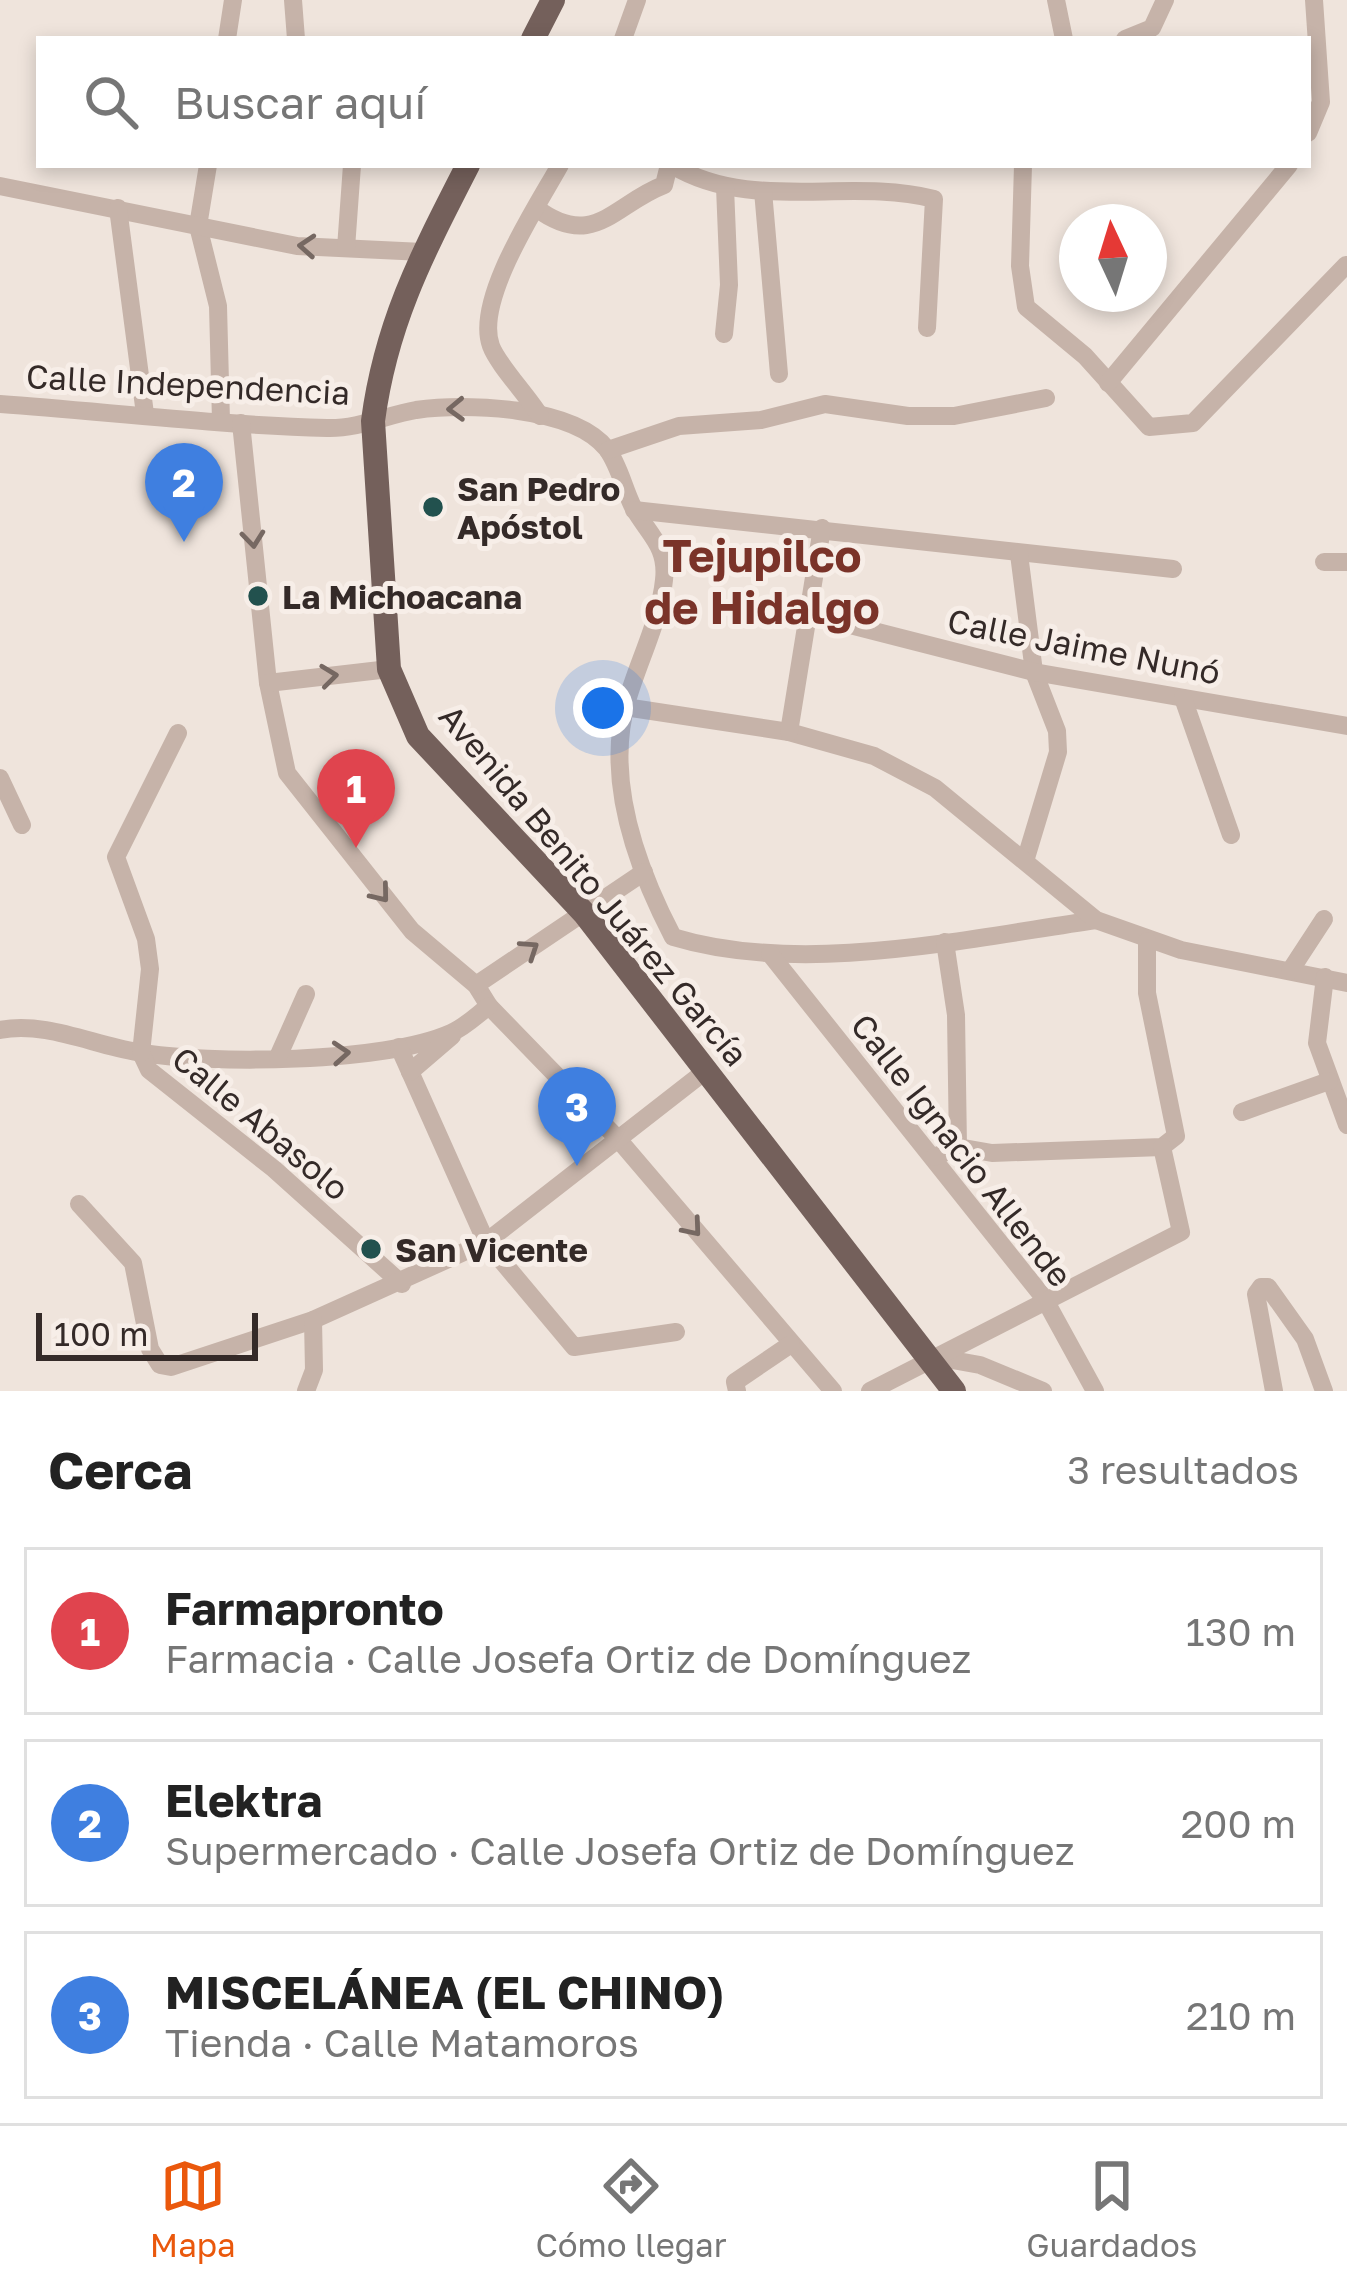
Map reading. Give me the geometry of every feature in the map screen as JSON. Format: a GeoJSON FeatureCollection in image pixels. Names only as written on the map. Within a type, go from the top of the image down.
{"type":"FeatureCollection","features":[{"type":"Feature","properties":{"kind":"main road"},"geometry":{"type":"LineString","coordinates":[[535,36],[553,0]]}},
{"type":"Feature","properties":{"kind":"main road","name":"Avenida Benito Juárez García"},"geometry":{"type":"LineString","coordinates":[[466,168],[424,251],[383,351],[373,422],[389,669],[418,736],[440,765],[584,913],[954,1391]]}},
{"type":"Feature","properties":{"kind":"street"},"geometry":{"type":"LineString","coordinates":[[227,36],[233,0]]}},
{"type":"Feature","properties":{"kind":"street"},"geometry":{"type":"LineString","coordinates":[[292,0],[296,36]]}},
{"type":"Feature","properties":{"kind":"street"},"geometry":{"type":"LineString","coordinates":[[624,36],[637,0]]}},
{"type":"Feature","properties":{"kind":"street"},"geometry":{"type":"LineString","coordinates":[[1056,0],[1063,36]]}},
{"type":"Feature","properties":{"kind":"street"},"geometry":{"type":"LineString","coordinates":[[1132,36],[1152,28],[1165,0]]}},
{"type":"Feature","properties":{"kind":"street"},"geometry":{"type":"LineString","coordinates":[[1311,126],[1321,102],[1312,70],[1314,0]]}},
{"type":"Feature","properties":{"kind":"street"},"geometry":{"type":"LineString","coordinates":[[208,168],[198,226],[218,305],[280,753],[309,805],[412,931],[476,985],[489,1006],[618,1138],[832,1391]]}},
{"type":"Feature","properties":{"kind":"street"},"geometry":{"type":"LineString","coordinates":[[346,248],[352,168]]}},
{"type":"Feature","properties":{"kind":"street"},"geometry":{"type":"LineString","coordinates":[[540,416],[490,345],[492,301],[518,234],[558,168]]}},
{"type":"Feature","properties":{"kind":"street"},"geometry":{"type":"LineString","coordinates":[[536,208],[557,223],[591,226],[623,212],[632,197],[664,185],[669,168]]}},
{"type":"Feature","properties":{"kind":"street"},"geometry":{"type":"LineString","coordinates":[[677,168],[724,188],[894,189],[934,199],[927,328]]}},
{"type":"Feature","properties":{"kind":"street"},"geometry":{"type":"LineString","coordinates":[[1023,168],[1020,266],[1026,307],[1150,427],[1193,423],[1346,265]]}},
{"type":"Feature","properties":{"kind":"street"},"geometry":{"type":"LineString","coordinates":[[1108,382],[1286,168]]}},
{"type":"Feature","properties":{"kind":"street"},"geometry":{"type":"LineString","coordinates":[[0,186],[297,246],[424,251]]}},
{"type":"Feature","properties":{"kind":"street"},"geometry":{"type":"LineString","coordinates":[[724,188],[729,285],[724,334]]}},
{"type":"Feature","properties":{"kind":"street"},"geometry":{"type":"LineString","coordinates":[[764,191],[779,374]]}},
{"type":"Feature","properties":{"kind":"street"},"geometry":{"type":"LineString","coordinates":[[118,208],[145,414]]}},
{"type":"Feature","properties":{"kind":"street"},"geometry":{"type":"LineString","coordinates":[[1046,398],[954,416],[908,416],[825,404],[761,420],[679,426],[608,450],[634,509],[659,541],[664,583],[625,707],[620,781],[644,872],[673,937],[720,951],[770,954],[945,942],[1096,920]]}},
{"type":"Feature","properties":{"kind":"street","name":"Calle Independencia"},"geometry":{"type":"LineString","coordinates":[[0,404],[334,429],[415,410],[460,407],[540,416],[589,434],[608,450]]}},
{"type":"Feature","properties":{"kind":"street"},"geometry":{"type":"LineString","coordinates":[[634,509],[1173,569]]}},
{"type":"Feature","properties":{"kind":"street"},"geometry":{"type":"LineString","coordinates":[[789,732],[812,615],[822,528]]}},
{"type":"Feature","properties":{"kind":"street"},"geometry":{"type":"LineString","coordinates":[[1019,554],[1034,672],[1057,731],[1058,752],[1027,858]]}},
{"type":"Feature","properties":{"kind":"street"},"geometry":{"type":"LineString","coordinates":[[1324,562],[1347,562]]}},
{"type":"Feature","properties":{"kind":"street","name":"Calle Jaime Nunó"},"geometry":{"type":"LineString","coordinates":[[812,615],[1034,672],[1347,726]]}},
{"type":"Feature","properties":{"kind":"street"},"geometry":{"type":"LineString","coordinates":[[268,683],[389,669]]}},
{"type":"Feature","properties":{"kind":"street"},"geometry":{"type":"LineString","coordinates":[[1183,698],[1231,835]]}},
{"type":"Feature","properties":{"kind":"street"},"geometry":{"type":"LineString","coordinates":[[625,707],[789,732],[908,771],[1027,858],[1096,920],[1181,950],[1347,982]]}},
{"type":"Feature","properties":{"kind":"street"},"geometry":{"type":"LineString","coordinates":[[141,1053],[150,969],[146,939],[116,857],[178,733]]}},
{"type":"Feature","properties":{"kind":"street"},"geometry":{"type":"LineString","coordinates":[[0,778],[22,825]]}},
{"type":"Feature","properties":{"kind":"street"},"geometry":{"type":"LineString","coordinates":[[476,985],[644,872]]}},
{"type":"Feature","properties":{"kind":"street"},"geometry":{"type":"LineString","coordinates":[[1290,971],[1324,919]]}},
{"type":"Feature","properties":{"kind":"street"},"geometry":{"type":"LineString","coordinates":[[870,1391],[930,1356],[1181,1232],[1147,993],[1147,941]]}},
{"type":"Feature","properties":{"kind":"street"},"geometry":{"type":"LineString","coordinates":[[945,942],[956,1015],[958,1147]]}},
{"type":"Feature","properties":{"kind":"street","name":"Calle Ignacio Allende"},"geometry":{"type":"LineString","coordinates":[[770,954],[1044,1298],[1095,1391]]}},
{"type":"Feature","properties":{"kind":"street"},"geometry":{"type":"LineString","coordinates":[[1325,977],[1316,1032],[1347,1125]]}},
{"type":"Feature","properties":{"kind":"street"},"geometry":{"type":"LineString","coordinates":[[278,1058],[306,994]]}},
{"type":"Feature","properties":{"kind":"street"},"geometry":{"type":"LineString","coordinates":[[410,1072],[489,1006]]}},
{"type":"Feature","properties":{"kind":"street"},"geometry":{"type":"LineString","coordinates":[[1,1029],[26,1027],[141,1053],[278,1058],[399,1047],[455,1032]]}},
{"type":"Feature","properties":{"kind":"street"},"geometry":{"type":"LineString","coordinates":[[399,1047],[486,1242],[574,1347],[676,1332]]}},
{"type":"Feature","properties":{"kind":"street","name":"Calle Abasolo"},"geometry":{"type":"LineString","coordinates":[[141,1053],[148,1070],[274,1169],[402,1284]]}},
{"type":"Feature","properties":{"kind":"street"},"geometry":{"type":"LineString","coordinates":[[79,1204],[133,1263],[149,1349],[160,1365],[188,1363],[402,1284],[486,1242],[708,1069]]}},
{"type":"Feature","properties":{"kind":"street"},"geometry":{"type":"LineString","coordinates":[[1242,1112],[1329,1081]]}},
{"type":"Feature","properties":{"kind":"street"},"geometry":{"type":"LineString","coordinates":[[934,1157],[958,1147],[992,1154],[1169,1142]]}},
{"type":"Feature","properties":{"kind":"street"},"geometry":{"type":"LineString","coordinates":[[1274,1391],[1256,1294],[1261,1287],[1268,1287],[1305,1339],[1324,1391]]}},
{"type":"Feature","properties":{"kind":"street"},"geometry":{"type":"LineString","coordinates":[[306,1391],[314,1370],[313,1320]]}},
{"type":"Feature","properties":{"kind":"street"},"geometry":{"type":"LineString","coordinates":[[737,1391],[735,1382],[791,1344]]}},
{"type":"Feature","properties":{"kind":"street"},"geometry":{"type":"LineString","coordinates":[[930,1356],[980,1365],[1043,1391]]}},
{"type":"Feature","properties":{"kind":"place","name":"San Pedro Apóstol"},"geometry":{"type":"Point","coordinates":[433,507]}},
{"type":"Feature","properties":{"kind":"place","name":"Elektra"},"geometry":{"type":"Point","coordinates":[184,542]}},
{"type":"Feature","properties":{"kind":"place","name":"La Michoacana"},"geometry":{"type":"Point","coordinates":[258,596]}},
{"type":"Feature","properties":{"kind":"place","name":"Farmapronto"},"geometry":{"type":"Point","coordinates":[356,848]}},
{"type":"Feature","properties":{"kind":"place","name":"MISCELÁNEA (EL CHINO)"},"geometry":{"type":"Point","coordinates":[577,1166]}},
{"type":"Feature","properties":{"kind":"place","name":"San Vicente"},"geometry":{"type":"Point","coordinates":[371,1249]}},
{"type":"Feature","properties":{"kind":"district","name":"Tejupilco de Hidalgo"},"geometry":{"type":"Point","coordinates":[762,581]}}]}
